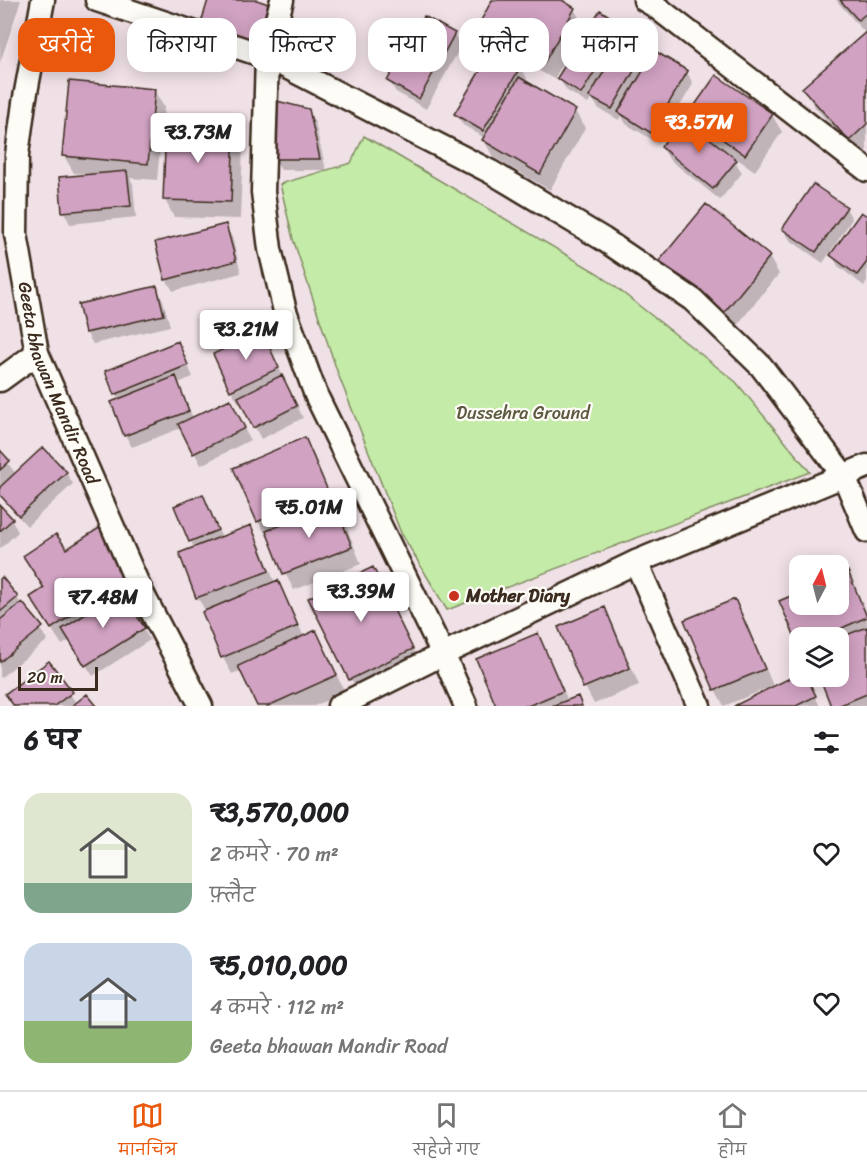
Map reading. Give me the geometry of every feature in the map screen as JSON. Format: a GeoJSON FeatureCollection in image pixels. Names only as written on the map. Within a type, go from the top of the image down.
{"type":"FeatureCollection","features":[{"type":"Feature","properties":{"kind":"street","name":"Geeta bhawan Mandir Road"},"geometry":{"type":"LineString","coordinates":[[43,0],[17,155],[9,182],[37,353],[139,587],[201,706]]}},
{"type":"Feature","properties":{"kind":"street"},"geometry":{"type":"LineString","coordinates":[[97,0],[249,51]]}},
{"type":"Feature","properties":{"kind":"street"},"geometry":{"type":"LineString","coordinates":[[277,18],[282,0]]}},
{"type":"Feature","properties":{"kind":"street"},"geometry":{"type":"LineString","coordinates":[[645,0],[656,6],[867,170]]}},
{"type":"Feature","properties":{"kind":"street"},"geometry":{"type":"LineString","coordinates":[[267,72],[263,192],[270,249],[285,310],[316,395],[466,706]]}},
{"type":"Feature","properties":{"kind":"street"},"geometry":{"type":"LineString","coordinates":[[296,72],[491,172],[603,239],[693,300],[761,366],[844,476],[867,531]]}},
{"type":"Feature","properties":{"kind":"street"},"geometry":{"type":"LineString","coordinates":[[0,380],[37,353]]}},
{"type":"Feature","properties":{"kind":"street"},"geometry":{"type":"LineString","coordinates":[[339,706],[442,654],[636,562],[867,466]]}},
{"type":"Feature","properties":{"kind":"street"},"geometry":{"type":"LineString","coordinates":[[636,562],[699,706]]}},
{"type":"Feature","properties":{"kind":"green space","name":"Dussehra Ground"},"geometry":{"type":"Polygon","coordinates":[[[364,136],[599,274],[736,382],[810,472],[447,610],[401,533],[338,374],[293,239],[280,184],[351,163],[364,136]]]}},
{"type":"Feature","properties":{"kind":"building"},"geometry":{"type":"Polygon","coordinates":[[[208,0],[257,0],[271,5],[267,18],[249,18],[249,42],[237,38],[237,18],[202,18],[208,0]]]}},
{"type":"Feature","properties":{"kind":"building"},"geometry":{"type":"Polygon","coordinates":[[[492,0],[562,0],[575,8],[569,18],[561,18],[561,33],[549,54],[549,18],[482,18],[492,0]]]}},
{"type":"Feature","properties":{"kind":"building"},"geometry":{"type":"Polygon","coordinates":[[[840,0],[867,0],[867,13],[858,20],[840,0]]]}},
{"type":"Feature","properties":{"kind":"building"},"geometry":{"type":"Polygon","coordinates":[[[600,10],[612,18],[595,18],[600,10]]]}},
{"type":"Feature","properties":{"kind":"building"},"geometry":{"type":"Polygon","coordinates":[[[447,29],[455,33],[447,48],[447,29]]]}},
{"type":"Feature","properties":{"kind":"building"},"geometry":{"type":"Polygon","coordinates":[[[867,31],[867,124],[849,141],[802,88],[867,31]]]}},
{"type":"Feature","properties":{"kind":"building"},"geometry":{"type":"Polygon","coordinates":[[[658,53],[688,71],[651,133],[618,112],[642,72],[658,72],[658,53]]]}},
{"type":"Feature","properties":{"kind":"building"},"geometry":{"type":"Polygon","coordinates":[[[392,72],[434,72],[419,99],[387,81],[392,72]]]}},
{"type":"Feature","properties":{"kind":"building"},"geometry":{"type":"Polygon","coordinates":[[[479,72],[517,72],[483,131],[454,114],[479,72]]]}},
{"type":"Feature","properties":{"kind":"building"},"geometry":{"type":"Polygon","coordinates":[[[561,72],[594,72],[581,94],[557,78],[561,72]]]}},
{"type":"Feature","properties":{"kind":"building"},"geometry":{"type":"Polygon","coordinates":[[[604,72],[633,72],[612,109],[589,97],[604,72]]]}},
{"type":"Feature","properties":{"kind":"building"},"geometry":{"type":"Polygon","coordinates":[[[716,75],[773,114],[745,155],[688,115],[716,75]]]}},
{"type":"Feature","properties":{"kind":"building"},"geometry":{"type":"Polygon","coordinates":[[[519,77],[576,110],[540,174],[482,140],[519,77]]]}},
{"type":"Feature","properties":{"kind":"building"},"geometry":{"type":"Polygon","coordinates":[[[69,81],[155,89],[148,164],[62,156],[69,81]]]}},
{"type":"Feature","properties":{"kind":"building"},"geometry":{"type":"Polygon","coordinates":[[[273,100],[309,109],[320,159],[273,159],[273,100]]]}},
{"type":"Feature","properties":{"kind":"building"},"geometry":{"type":"Polygon","coordinates":[[[684,118],[737,160],[713,189],[661,147],[684,118]]]}},
{"type":"Feature","properties":{"kind":"building"},"geometry":{"type":"Polygon","coordinates":[[[166,125],[234,127],[231,202],[163,200],[166,125]]]}},
{"type":"Feature","properties":{"kind":"building"},"geometry":{"type":"Polygon","coordinates":[[[127,171],[131,206],[62,212],[59,177],[127,171]]]}},
{"type":"Feature","properties":{"kind":"building"},"geometry":{"type":"Polygon","coordinates":[[[813,184],[847,207],[816,252],[782,229],[813,184]]]}},
{"type":"Feature","properties":{"kind":"building"},"geometry":{"type":"Polygon","coordinates":[[[706,204],[770,256],[719,319],[655,266],[706,204]]]}},
{"type":"Feature","properties":{"kind":"building"},"geometry":{"type":"Polygon","coordinates":[[[861,212],[867,216],[867,262],[857,275],[830,255],[861,212]]]}},
{"type":"Feature","properties":{"kind":"building"},"geometry":{"type":"Polygon","coordinates":[[[226,224],[236,261],[165,280],[155,242],[226,224]]]}},
{"type":"Feature","properties":{"kind":"building"},"geometry":{"type":"Polygon","coordinates":[[[157,286],[164,315],[85,333],[78,304],[157,286]]]}},
{"type":"Feature","properties":{"kind":"building"},"geometry":{"type":"Polygon","coordinates":[[[262,331],[279,368],[230,391],[213,354],[262,331]]]}},
{"type":"Feature","properties":{"kind":"building"},"geometry":{"type":"Polygon","coordinates":[[[178,341],[188,365],[114,395],[105,371],[178,341]]]}},
{"type":"Feature","properties":{"kind":"building"},"geometry":{"type":"Polygon","coordinates":[[[282,375],[297,406],[253,428],[238,397],[282,375]]]}},
{"type":"Feature","properties":{"kind":"building"},"geometry":{"type":"Polygon","coordinates":[[[176,376],[189,411],[124,436],[111,402],[176,376]]]}},
{"type":"Feature","properties":{"kind":"building"},"geometry":{"type":"Polygon","coordinates":[[[230,399],[245,428],[193,454],[178,424],[230,399]]]}},
{"type":"Feature","properties":{"kind":"building"},"geometry":{"type":"Polygon","coordinates":[[[305,437],[328,491],[257,522],[233,468],[305,437]]]}},
{"type":"Feature","properties":{"kind":"building"},"geometry":{"type":"Polygon","coordinates":[[[43,447],[67,472],[19,516],[0,495],[0,487],[43,447]]]}},
{"type":"Feature","properties":{"kind":"building"},"geometry":{"type":"Polygon","coordinates":[[[0,450],[10,461],[0,470],[0,450]]]}},
{"type":"Feature","properties":{"kind":"building"},"geometry":{"type":"Polygon","coordinates":[[[203,494],[218,530],[189,542],[174,506],[203,494]]]}},
{"type":"Feature","properties":{"kind":"building"},"geometry":{"type":"Polygon","coordinates":[[[335,504],[352,547],[283,574],[266,531],[335,504]]]}},
{"type":"Feature","properties":{"kind":"building"},"geometry":{"type":"Polygon","coordinates":[[[0,505],[13,519],[0,531],[0,505]]]}},
{"type":"Feature","properties":{"kind":"building"},"geometry":{"type":"Polygon","coordinates":[[[251,525],[269,571],[196,598],[179,553],[251,525]]]}},
{"type":"Feature","properties":{"kind":"building"},"geometry":{"type":"Polygon","coordinates":[[[99,528],[131,576],[51,629],[30,597],[44,588],[23,556],[56,534],[67,549],[99,528]]]}},
{"type":"Feature","properties":{"kind":"building"},"geometry":{"type":"Polygon","coordinates":[[[373,567],[413,649],[349,680],[308,598],[373,567]]]}},
{"type":"Feature","properties":{"kind":"building"},"geometry":{"type":"Polygon","coordinates":[[[849,573],[867,617],[844,627],[791,627],[779,601],[789,597],[789,615],[849,615],[849,573]]]}},
{"type":"Feature","properties":{"kind":"building"},"geometry":{"type":"Polygon","coordinates":[[[2,577],[18,597],[0,612],[0,579],[2,577]]]}},
{"type":"Feature","properties":{"kind":"building"},"geometry":{"type":"Polygon","coordinates":[[[278,580],[298,626],[221,658],[202,612],[278,580]]]}},
{"type":"Feature","properties":{"kind":"building"},"geometry":{"type":"Polygon","coordinates":[[[121,592],[145,628],[85,666],[62,629],[121,592]]]}},
{"type":"Feature","properties":{"kind":"building"},"geometry":{"type":"Polygon","coordinates":[[[735,599],[765,669],[714,690],[684,620],[735,599]]]}},
{"type":"Feature","properties":{"kind":"building"},"geometry":{"type":"Polygon","coordinates":[[[22,602],[43,627],[0,662],[0,620],[22,602]]]}},
{"type":"Feature","properties":{"kind":"building"},"geometry":{"type":"Polygon","coordinates":[[[605,607],[630,668],[583,688],[558,627],[605,607]]]}},
{"type":"Feature","properties":{"kind":"building"},"geometry":{"type":"Polygon","coordinates":[[[867,627],[867,694],[838,706],[831,706],[823,687],[849,687],[849,634],[867,627]]]}},
{"type":"Feature","properties":{"kind":"building"},"geometry":{"type":"Polygon","coordinates":[[[316,630],[337,675],[268,706],[257,706],[238,666],[316,630]]]}},
{"type":"Feature","properties":{"kind":"building"},"geometry":{"type":"Polygon","coordinates":[[[538,633],[563,691],[528,706],[496,706],[476,659],[538,633]]]}},
{"type":"Feature","properties":{"kind":"building"},"geometry":{"type":"Polygon","coordinates":[[[49,661],[73,692],[54,706],[14,706],[5,694],[49,661]]]}},
{"type":"Feature","properties":{"kind":"building"},"geometry":{"type":"Polygon","coordinates":[[[789,678],[789,687],[812,687],[816,696],[796,706],[734,706],[789,678]]]}},
{"type":"Feature","properties":{"kind":"building"},"geometry":{"type":"Polygon","coordinates":[[[87,694],[97,706],[72,706],[87,694]]]}},
{"type":"Feature","properties":{"kind":"building"},"geometry":{"type":"Polygon","coordinates":[[[578,696],[582,706],[552,706],[578,696]]]}},
{"type":"Feature","properties":{"kind":"place","name":"Mother Diary"},"geometry":{"type":"Point","coordinates":[454,596]}}]}
